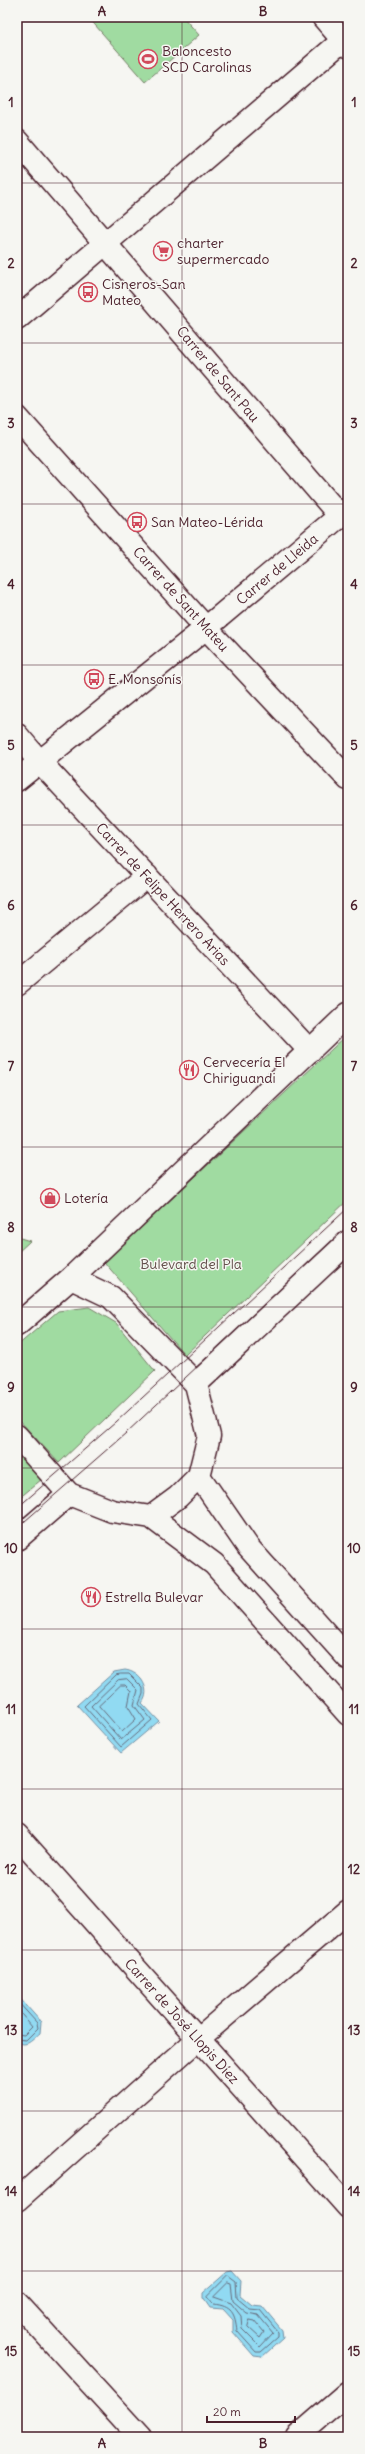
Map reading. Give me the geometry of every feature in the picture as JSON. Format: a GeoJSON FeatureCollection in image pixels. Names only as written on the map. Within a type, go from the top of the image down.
{"type":"FeatureCollection","features":[{"type":"Feature","properties":{"kind":"street"},"geometry":{"type":"LineString","coordinates":[[17,319],[346,41],[323,17]]}},
{"type":"Feature","properties":{"kind":"street","name":"Carrer de Sant Pau"},"geometry":{"type":"LineString","coordinates":[[17,141],[344,513]]}},
{"type":"Feature","properties":{"kind":"street","name":"Carrer de Sant Mateu"},"geometry":{"type":"LineString","coordinates":[[17,417],[206,628],[348,780]]}},
{"type":"Feature","properties":{"kind":"street","name":"Carrer de Lleida"},"geometry":{"type":"LineString","coordinates":[[17,780],[206,628],[344,513]]}},
{"type":"Feature","properties":{"kind":"street","name":"Carrer de Felipe Herrero Arias"},"geometry":{"type":"LineString","coordinates":[[17,735],[40,762],[310,1052]]}},
{"type":"Feature","properties":{"kind":"street"},"geometry":{"type":"LineString","coordinates":[[17,984],[147,876]]}},
{"type":"Feature","properties":{"kind":"street"},"geometry":{"type":"LineString","coordinates":[[17,1325],[71,1278],[310,1052],[348,1014]]}},
{"type":"Feature","properties":{"kind":"street"},"geometry":{"type":"LineString","coordinates":[[196,1384],[348,1242]]}},
{"type":"Feature","properties":{"kind":"street"},"geometry":{"type":"LineString","coordinates":[[71,1278],[112,1297],[196,1384],[208,1436],[199,1476],[178,1497],[151,1516]]}},
{"type":"Feature","properties":{"kind":"street"},"geometry":{"type":"LineString","coordinates":[[17,1436],[69,1494],[112,1512],[151,1516],[214,1564],[348,1714]]}},
{"type":"Feature","properties":{"kind":"street"},"geometry":{"type":"LineString","coordinates":[[199,1476],[248,1547],[348,1658]]}},
{"type":"Feature","properties":{"kind":"street"},"geometry":{"type":"LineString","coordinates":[[17,1539],[69,1494]]}},
{"type":"Feature","properties":{"kind":"street","name":"Carrer de José Llopis Díez"},"geometry":{"type":"LineString","coordinates":[[17,1835],[348,2207]]}},
{"type":"Feature","properties":{"kind":"street"},"geometry":{"type":"LineString","coordinates":[[17,2200],[198,2039],[348,1911]]}},
{"type":"Feature","properties":{"kind":"street"},"geometry":{"type":"LineString","coordinates":[[17,2303],[140,2437]]}},
{"type":"Feature","properties":{"kind":"street"},"geometry":{"type":"LineString","coordinates":[[297,2437],[348,2393]]}},
{"type":"Feature","properties":{"kind":"green space","name":"Baloncesto SCD Carolinas"},"geometry":{"type":"Polygon","coordinates":[[[88,17],[183,17],[199,35],[145,82],[88,17]]]}},
{"type":"Feature","properties":{"kind":"green space","name":"Bulevard del Pla"},"geometry":{"type":"Polygon","coordinates":[[[348,1034],[348,1200],[185,1355],[104,1262],[348,1034]]]}},
{"type":"Feature","properties":{"kind":"green space"},"geometry":{"type":"Polygon","coordinates":[[[17,1237],[30,1241],[17,1253],[17,1237]]]}},
{"type":"Feature","properties":{"kind":"green space"},"geometry":{"type":"Polygon","coordinates":[[[89,1307],[116,1323],[155,1371],[59,1463],[17,1418],[17,1346],[58,1311],[89,1307]]]}},
{"type":"Feature","properties":{"kind":"green space"},"geometry":{"type":"Polygon","coordinates":[[[17,1454],[42,1479],[17,1500],[17,1454]]]}},
{"type":"Feature","properties":{"kind":"water"},"geometry":{"type":"Polygon","coordinates":[[[125,1670],[136,1674],[143,1682],[146,1693],[142,1703],[159,1721],[121,1753],[77,1705],[114,1672],[125,1670]]]}},
{"type":"Feature","properties":{"kind":"water"},"geometry":{"type":"Polygon","coordinates":[[[17,1995],[41,2022],[40,2033],[26,2044],[17,2041],[17,1995]]]}},
{"type":"Feature","properties":{"kind":"water"},"geometry":{"type":"Polygon","coordinates":[[[232,2271],[241,2281],[240,2295],[252,2305],[262,2306],[282,2330],[283,2338],[262,2357],[254,2356],[233,2332],[233,2320],[223,2309],[210,2308],[203,2298],[203,2293],[227,2272],[232,2271]]]}},
{"type":"Feature","properties":{"kind":"tram line"},"geometry":{"type":"LineString","coordinates":[[17,1508],[116,1422],[348,1208]]}},
{"type":"Feature","properties":{"kind":"tram line"},"geometry":{"type":"LineString","coordinates":[[17,1528],[126,1433],[348,1226]]}},
{"type":"Feature","properties":{"kind":"place","name":"Baloncesto SCD Carolinas"},"geometry":{"type":"Point","coordinates":[148,59]}},
{"type":"Feature","properties":{"kind":"place","name":"charter supermercado"},"geometry":{"type":"Point","coordinates":[163,251]}},
{"type":"Feature","properties":{"kind":"place","name":"Cisneros-San Mateo"},"geometry":{"type":"Point","coordinates":[88,292]}},
{"type":"Feature","properties":{"kind":"place","name":"San Mateo-Lérida"},"geometry":{"type":"Point","coordinates":[137,522]}},
{"type":"Feature","properties":{"kind":"place","name":"E. Monsonís"},"geometry":{"type":"Point","coordinates":[94,679]}},
{"type":"Feature","properties":{"kind":"place","name":"Cervecería El Chiriguandi"},"geometry":{"type":"Point","coordinates":[189,1070]}},
{"type":"Feature","properties":{"kind":"place","name":"Lotería"},"geometry":{"type":"Point","coordinates":[50,1198]}},
{"type":"Feature","properties":{"kind":"place","name":"Estrella Bulevar"},"geometry":{"type":"Point","coordinates":[91,1597]}}]}
